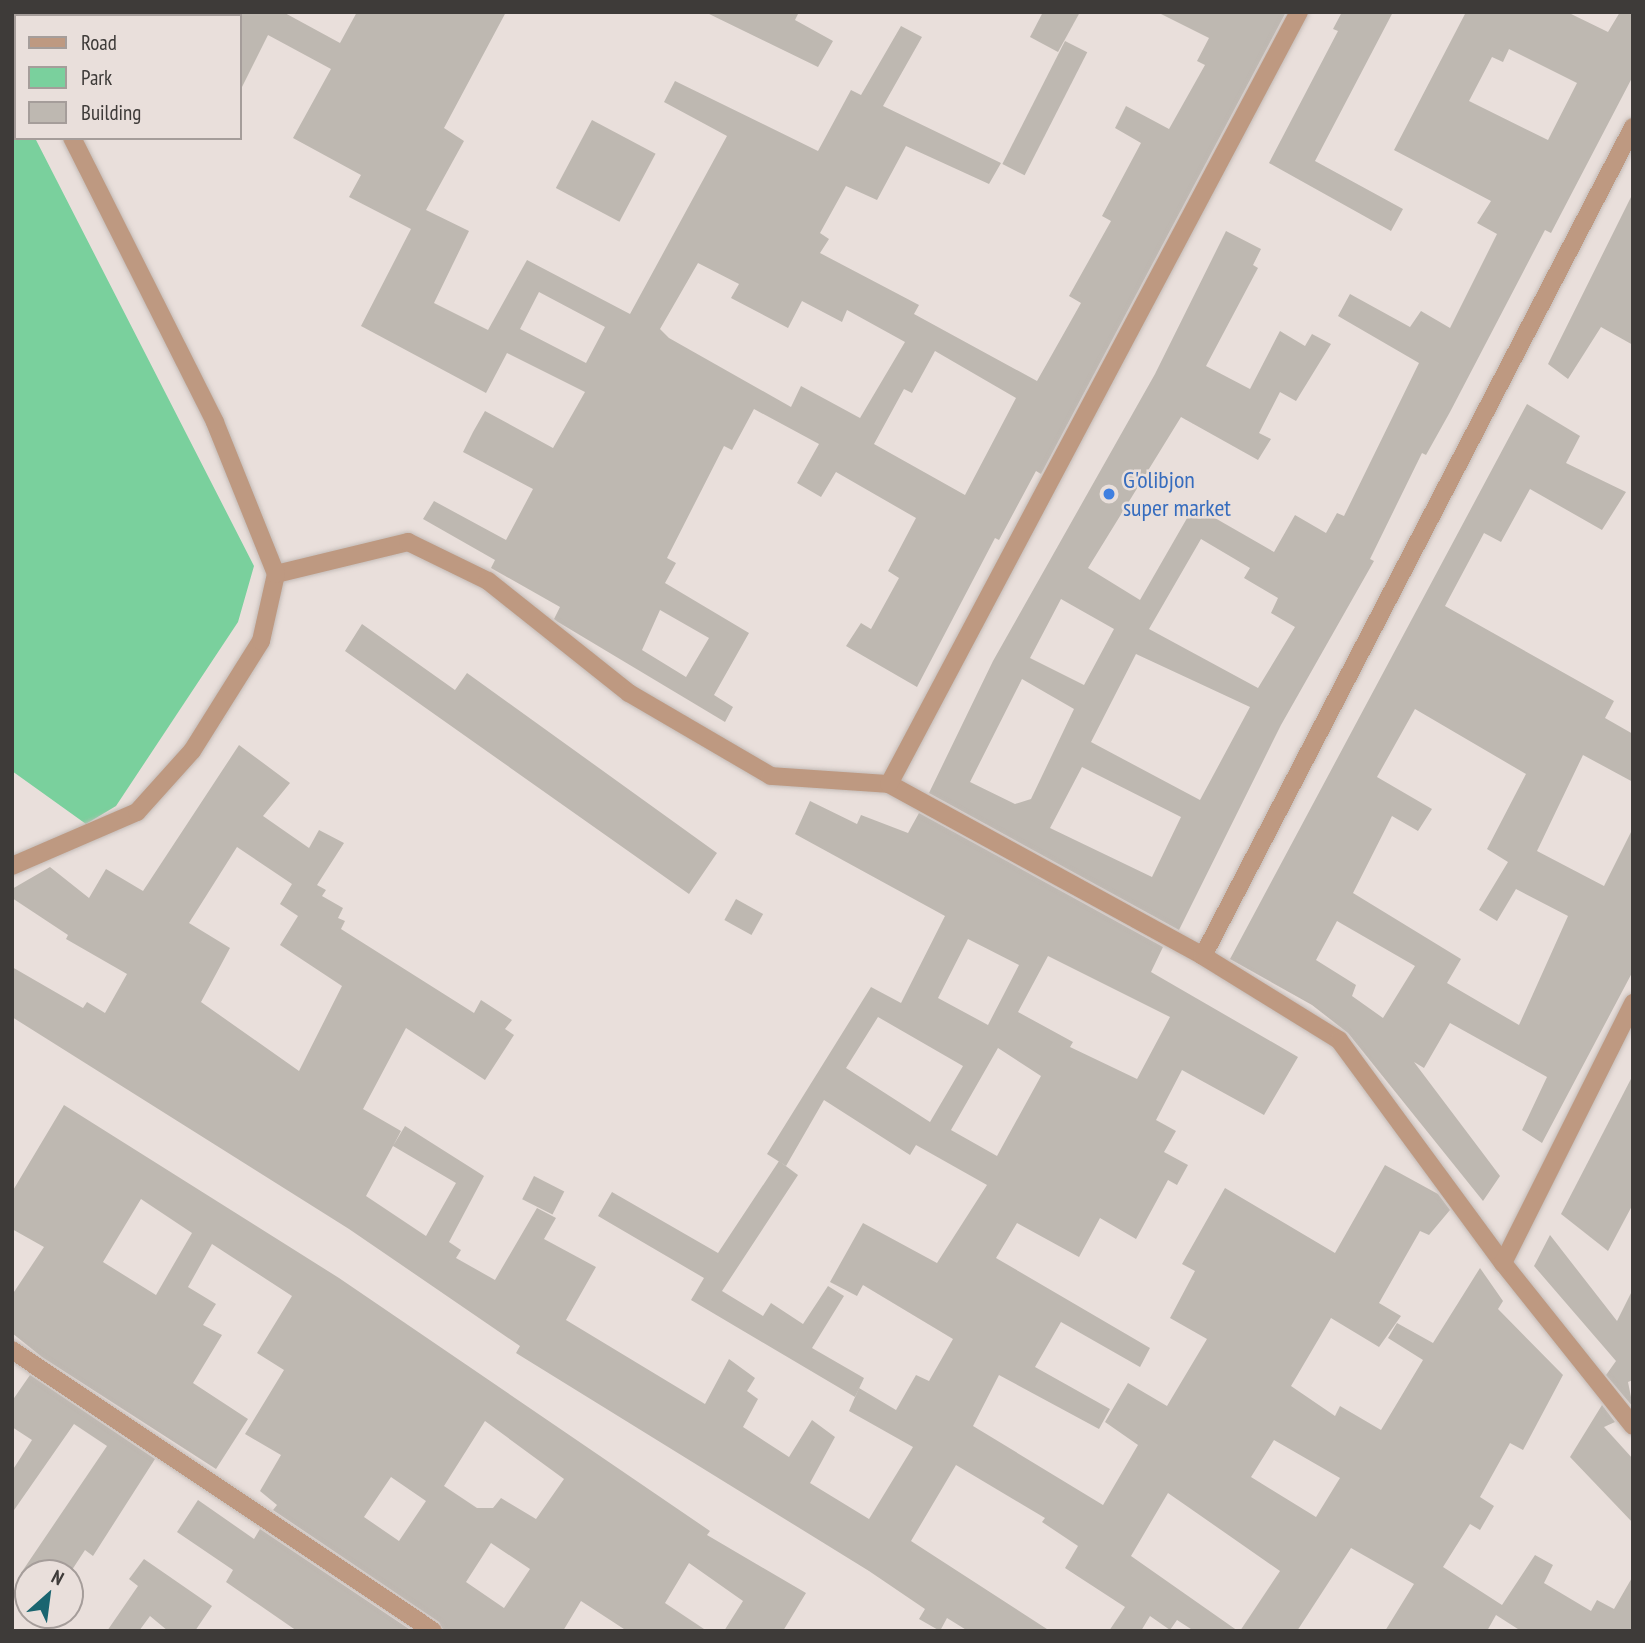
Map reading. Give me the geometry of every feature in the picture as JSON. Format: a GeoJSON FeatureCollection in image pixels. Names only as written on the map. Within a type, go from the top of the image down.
{"type":"FeatureCollection","features":[{"type":"Feature","properties":{"kind":"street"},"geometry":{"type":"LineString","coordinates":[[889,784],[1299,12]]}},
{"type":"Feature","properties":{"kind":"street"},"geometry":{"type":"LineString","coordinates":[[1203,956],[1633,127]]}},
{"type":"Feature","properties":{"kind":"street"},"geometry":{"type":"LineString","coordinates":[[12,866],[137,812],[192,751],[261,641],[276,574],[215,422],[73,140]]}},
{"type":"Feature","properties":{"kind":"street"},"geometry":{"type":"LineString","coordinates":[[276,574],[408,542],[488,581],[629,693],[771,775],[889,784],[1203,956],[1339,1040],[1503,1263],[1633,1426]]}},
{"type":"Feature","properties":{"kind":"street"},"geometry":{"type":"LineString","coordinates":[[1503,1263],[1633,1003]]}},
{"type":"Feature","properties":{"kind":"street"},"geometry":{"type":"LineString","coordinates":[[12,1350],[433,1631]]}},
{"type":"Feature","properties":{"kind":"green space"},"geometry":{"type":"Polygon","coordinates":[[[12,95],[14,140],[36,140],[254,566],[238,622],[116,806],[86,824],[12,771],[12,95]]]}},
{"type":"Feature","properties":{"kind":"building"},"geometry":{"type":"Polygon","coordinates":[[[222,12],[283,12],[340,43],[357,12],[506,12],[444,128],[464,141],[426,210],[469,231],[434,303],[488,330],[527,260],[630,314],[727,136],[664,102],[675,81],[818,151],[851,90],[861,95],[901,26],[922,37],[883,106],[1001,163],[989,184],[906,146],[877,200],[846,186],[820,233],[829,239],[820,253],[919,305],[914,314],[1037,381],[1081,303],[1069,296],[1111,221],[1102,216],[1141,143],[1115,128],[1126,106],[1169,129],[1205,65],[1197,61],[1209,38],[1157,12],[1286,12],[1041,474],[1036,471],[999,540],[995,538],[917,687],[846,646],[861,623],[871,629],[899,578],[888,571],[916,518],[836,472],[821,497],[797,483],[819,444],[754,409],[732,450],[724,446],[667,558],[676,563],[665,583],[749,633],[714,695],[733,707],[725,722],[558,622],[554,619],[560,607],[491,568],[495,560],[423,519],[434,501],[506,540],[533,489],[463,452],[473,432],[485,411],[553,448],[585,392],[507,353],[486,393],[361,326],[411,229],[349,197],[361,175],[293,138],[331,69],[268,35],[242,87],[242,14],[222,12]],[[698,263],[660,329],[669,338],[791,407],[801,386],[860,418],[905,342],[847,310],[842,322],[802,301],[788,328],[731,298],[739,284],[698,263]],[[539,292],[520,329],[586,363],[605,327],[539,292]],[[935,351],[912,393],[904,389],[874,444],[965,495],[1016,398],[935,351]],[[660,610],[642,650],[686,677],[709,638],[660,610]]]}},
{"type":"Feature","properties":{"kind":"building"},"geometry":{"type":"Polygon","coordinates":[[[705,12],[799,12],[795,20],[833,41],[818,67],[705,12]]]}},
{"type":"Feature","properties":{"kind":"building"},"geometry":{"type":"Polygon","coordinates":[[[1043,12],[1080,12],[1058,52],[1030,37],[1043,12]]]}},
{"type":"Feature","properties":{"kind":"building"},"geometry":{"type":"Polygon","coordinates":[[[1342,12],[1393,12],[1315,161],[1403,209],[1391,231],[1269,163],[1338,31],[1333,29],[1342,12]]]}},
{"type":"Feature","properties":{"kind":"building"},"geometry":{"type":"Polygon","coordinates":[[[1466,12],[1567,12],[1608,32],[1620,12],[1633,12],[1633,76],[1551,233],[1545,230],[1450,412],[1426,455],[1422,453],[1370,559],[1374,561],[1281,725],[1179,930],[929,793],[993,661],[1155,374],[1226,231],[1261,249],[1253,265],[1258,268],[1206,366],[1250,389],[1280,331],[1305,346],[1312,334],[1331,344],[1296,401],[1280,392],[1259,433],[1271,439],[1258,460],[1181,417],[1088,568],[1140,600],[1194,506],[1274,552],[1295,515],[1326,533],[1337,513],[1344,516],[1419,363],[1338,316],[1350,294],[1410,327],[1421,311],[1450,328],[1497,234],[1477,223],[1491,201],[1394,150],[1466,12]],[[1509,49],[1503,62],[1492,57],[1469,101],[1548,140],[1577,83],[1509,49]],[[1201,539],[1149,629],[1258,688],[1295,627],[1271,613],[1278,598],[1244,578],[1250,568],[1201,539]],[[1061,599],[1030,658],[1084,685],[1114,629],[1061,599]],[[1136,654],[1091,742],[1200,800],[1250,707],[1136,654]],[[1022,679],[970,782],[1015,804],[1031,799],[1074,709],[1022,679]],[[1082,767],[1050,828],[1152,877],[1181,817],[1082,767]]]}},
{"type":"Feature","properties":{"kind":"building"},"geometry":{"type":"Polygon","coordinates":[[[1065,41],[1087,52],[1025,175],[1002,164],[1065,41]]]}},
{"type":"Feature","properties":{"kind":"building"},"geometry":{"type":"Polygon","coordinates":[[[592,120],[656,154],[619,222],[556,188],[592,120]]]}},
{"type":"Feature","properties":{"kind":"building"},"geometry":{"type":"Polygon","coordinates":[[[1633,193],[1633,345],[1601,327],[1568,379],[1548,364],[1633,193]]]}},
{"type":"Feature","properties":{"kind":"building"},"geometry":{"type":"Polygon","coordinates":[[[1527,404],[1580,436],[1566,463],[1626,492],[1602,530],[1530,489],[1501,542],[1484,533],[1445,606],[1614,701],[1605,718],[1633,734],[1633,782],[1583,755],[1537,851],[1604,886],[1633,828],[1633,971],[1542,1143],[1522,1130],[1547,1077],[1450,1023],[1424,1068],[1414,1062],[1500,1176],[1483,1201],[1348,1033],[1312,1005],[1230,959],[1527,404]],[[1415,709],[1377,777],[1432,809],[1418,831],[1392,816],[1353,893],[1461,959],[1447,983],[1519,1025],[1568,916],[1516,889],[1497,921],[1479,910],[1508,862],[1487,849],[1526,774],[1415,709]],[[1337,921],[1316,960],[1356,985],[1352,996],[1383,1018],[1415,966],[1337,921]]]}},
{"type":"Feature","properties":{"kind":"building"},"geometry":{"type":"Polygon","coordinates":[[[362,624],[455,690],[467,673],[717,853],[689,894],[345,651],[362,624]]]}},
{"type":"Feature","properties":{"kind":"building"},"geometry":{"type":"Polygon","coordinates":[[[239,745],[290,783],[263,816],[309,848],[319,830],[344,843],[317,885],[326,890],[322,896],[343,908],[338,918],[345,921],[341,929],[474,1013],[481,1000],[512,1020],[505,1029],[514,1035],[485,1080],[406,1028],[363,1109],[401,1131],[393,1146],[405,1126],[484,1176],[449,1242],[461,1250],[456,1258],[495,1280],[537,1208],[556,1218],[544,1239],[596,1267],[566,1320],[705,1404],[729,1359],[755,1378],[747,1391],[758,1399],[743,1427],[789,1457],[812,1420],[835,1437],[810,1483],[869,1519],[913,1447],[849,1411],[859,1388],[896,1410],[916,1375],[929,1381],[953,1339],[863,1285],[857,1296],[830,1282],[863,1223],[937,1263],[987,1185],[916,1145],[910,1155],[824,1100],[786,1166],[767,1154],[871,987],[901,1003],[945,916],[795,834],[810,801],[857,824],[861,815],[908,833],[919,813],[1163,947],[1151,972],[1298,1057],[1264,1115],[1182,1070],[1156,1120],[1176,1131],[1164,1152],[1188,1165],[1177,1185],[1168,1180],[1136,1239],[1100,1218],[1079,1257],[1017,1223],[996,1258],[1150,1348],[1140,1367],[1061,1322],[1035,1367],[1110,1409],[1099,1429],[999,1375],[973,1426],[1103,1505],[1138,1445],[1105,1422],[1128,1383],[1167,1406],[1207,1339],[1170,1318],[1195,1271],[1182,1264],[1225,1188],[1335,1253],[1385,1165],[1438,1194],[1450,1210],[1429,1235],[1420,1231],[1379,1303],[1401,1316],[1379,1347],[1331,1318],[1291,1386],[1335,1416],[1340,1406],[1381,1430],[1423,1360],[1388,1338],[1397,1323],[1433,1343],[1480,1268],[1503,1301],[1498,1309],[1563,1375],[1523,1450],[1510,1443],[1480,1497],[1494,1506],[1480,1530],[1470,1524],[1443,1567],[1502,1605],[1535,1555],[1553,1565],[1544,1583],[1591,1611],[1597,1600],[1614,1609],[1633,1576],[1633,1631],[1521,1631],[1496,1615],[1487,1631],[1385,1631],[1414,1584],[1351,1548],[1297,1631],[1240,1631],[1280,1571],[1168,1493],[1131,1556],[1238,1631],[1194,1631],[1177,1620],[1170,1630],[1150,1616],[1141,1631],[1109,1631],[1125,1607],[1065,1568],[1078,1546],[1042,1522],[1045,1518],[956,1465],[911,1541],[1050,1631],[968,1631],[947,1618],[940,1631],[919,1619],[925,1609],[869,1571],[516,1353],[520,1346],[349,1229],[12,1017],[12,967],[83,1008],[87,1002],[105,1013],[127,974],[66,939],[68,935],[12,898],[12,889],[50,867],[89,898],[106,869],[143,891],[239,745]],[[237,847],[189,923],[230,948],[201,1002],[299,1071],[342,986],[280,945],[298,916],[280,904],[292,884],[237,847]],[[968,939],[938,998],[988,1025],[1019,965],[968,939]],[[1048,956],[1018,1012],[1073,1042],[1070,1047],[1137,1079],[1170,1017],[1048,956]],[[878,1017],[846,1068],[930,1122],[963,1066],[878,1017]],[[998,1048],[951,1130],[997,1156],[1041,1076],[998,1048]],[[393,1146],[366,1196],[426,1236],[456,1183],[393,1146]],[[1274,1440],[1251,1477],[1316,1517],[1340,1478],[1274,1440]]]}},
{"type":"Feature","properties":{"kind":"building"},"geometry":{"type":"Polygon","coordinates":[[[736,899],[763,914],[751,935],[724,920],[736,899]]]}},
{"type":"Feature","properties":{"kind":"building"},"geometry":{"type":"Polygon","coordinates":[[[1633,1075],[1633,1204],[1608,1251],[1561,1214],[1633,1075]]]}},
{"type":"Feature","properties":{"kind":"building"},"geometry":{"type":"Polygon","coordinates":[[[64,1105],[339,1278],[710,1531],[707,1535],[806,1593],[783,1631],[724,1631],[743,1601],[689,1563],[665,1603],[707,1631],[627,1631],[581,1601],[563,1631],[444,1631],[439,1622],[273,1510],[277,1505],[260,1491],[281,1455],[245,1434],[284,1370],[257,1353],[292,1296],[212,1244],[188,1287],[216,1304],[203,1325],[222,1335],[193,1383],[248,1419],[216,1469],[42,1357],[12,1333],[12,1295],[44,1247],[12,1229],[12,1192],[64,1105]],[[141,1199],[103,1262],[156,1295],[192,1233],[141,1199]],[[485,1421],[444,1486],[477,1508],[493,1508],[501,1498],[536,1519],[564,1479],[485,1421]],[[391,1477],[364,1517],[399,1541],[426,1501],[391,1477]],[[491,1543],[466,1582],[504,1608],[530,1569],[491,1543]]]}},
{"type":"Feature","properties":{"kind":"building"},"geometry":{"type":"Polygon","coordinates":[[[779,1161],[798,1175],[722,1291],[763,1316],[771,1303],[803,1324],[828,1286],[844,1296],[812,1348],[864,1378],[855,1397],[691,1300],[704,1278],[598,1216],[612,1192],[718,1253],[779,1161]]]}},
{"type":"Feature","properties":{"kind":"building"},"geometry":{"type":"Polygon","coordinates":[[[534,1176],[564,1191],[552,1215],[522,1199],[534,1176]]]}},
{"type":"Feature","properties":{"kind":"building"},"geometry":{"type":"Polygon","coordinates":[[[1550,1235],[1617,1321],[1633,1289],[1633,1380],[1628,1382],[1633,1407],[1606,1375],[1616,1361],[1534,1266],[1550,1235]]]}},
{"type":"Feature","properties":{"kind":"building"},"geometry":{"type":"Polygon","coordinates":[[[30,1375],[155,1459],[93,1556],[85,1550],[79,1559],[30,1559],[107,1446],[74,1424],[12,1513],[12,1471],[32,1440],[12,1427],[12,1401],[30,1375]]]}},
{"type":"Feature","properties":{"kind":"building"},"geometry":{"type":"Polygon","coordinates":[[[1602,1405],[1615,1422],[1604,1427],[1633,1459],[1633,1523],[1570,1457],[1602,1405]]]}},
{"type":"Feature","properties":{"kind":"building"},"geometry":{"type":"Polygon","coordinates":[[[198,1500],[254,1539],[260,1529],[412,1631],[297,1631],[226,1582],[233,1570],[177,1532],[198,1500]]]}},
{"type":"Feature","properties":{"kind":"building"},"geometry":{"type":"Polygon","coordinates":[[[144,1559],[212,1606],[195,1631],[168,1631],[150,1616],[139,1631],[107,1631],[138,1586],[129,1579],[144,1559]]]}},
{"type":"Feature","properties":{"kind":"place","name":"G'olibjon super market"},"geometry":{"type":"Point","coordinates":[1109,494]}}]}
